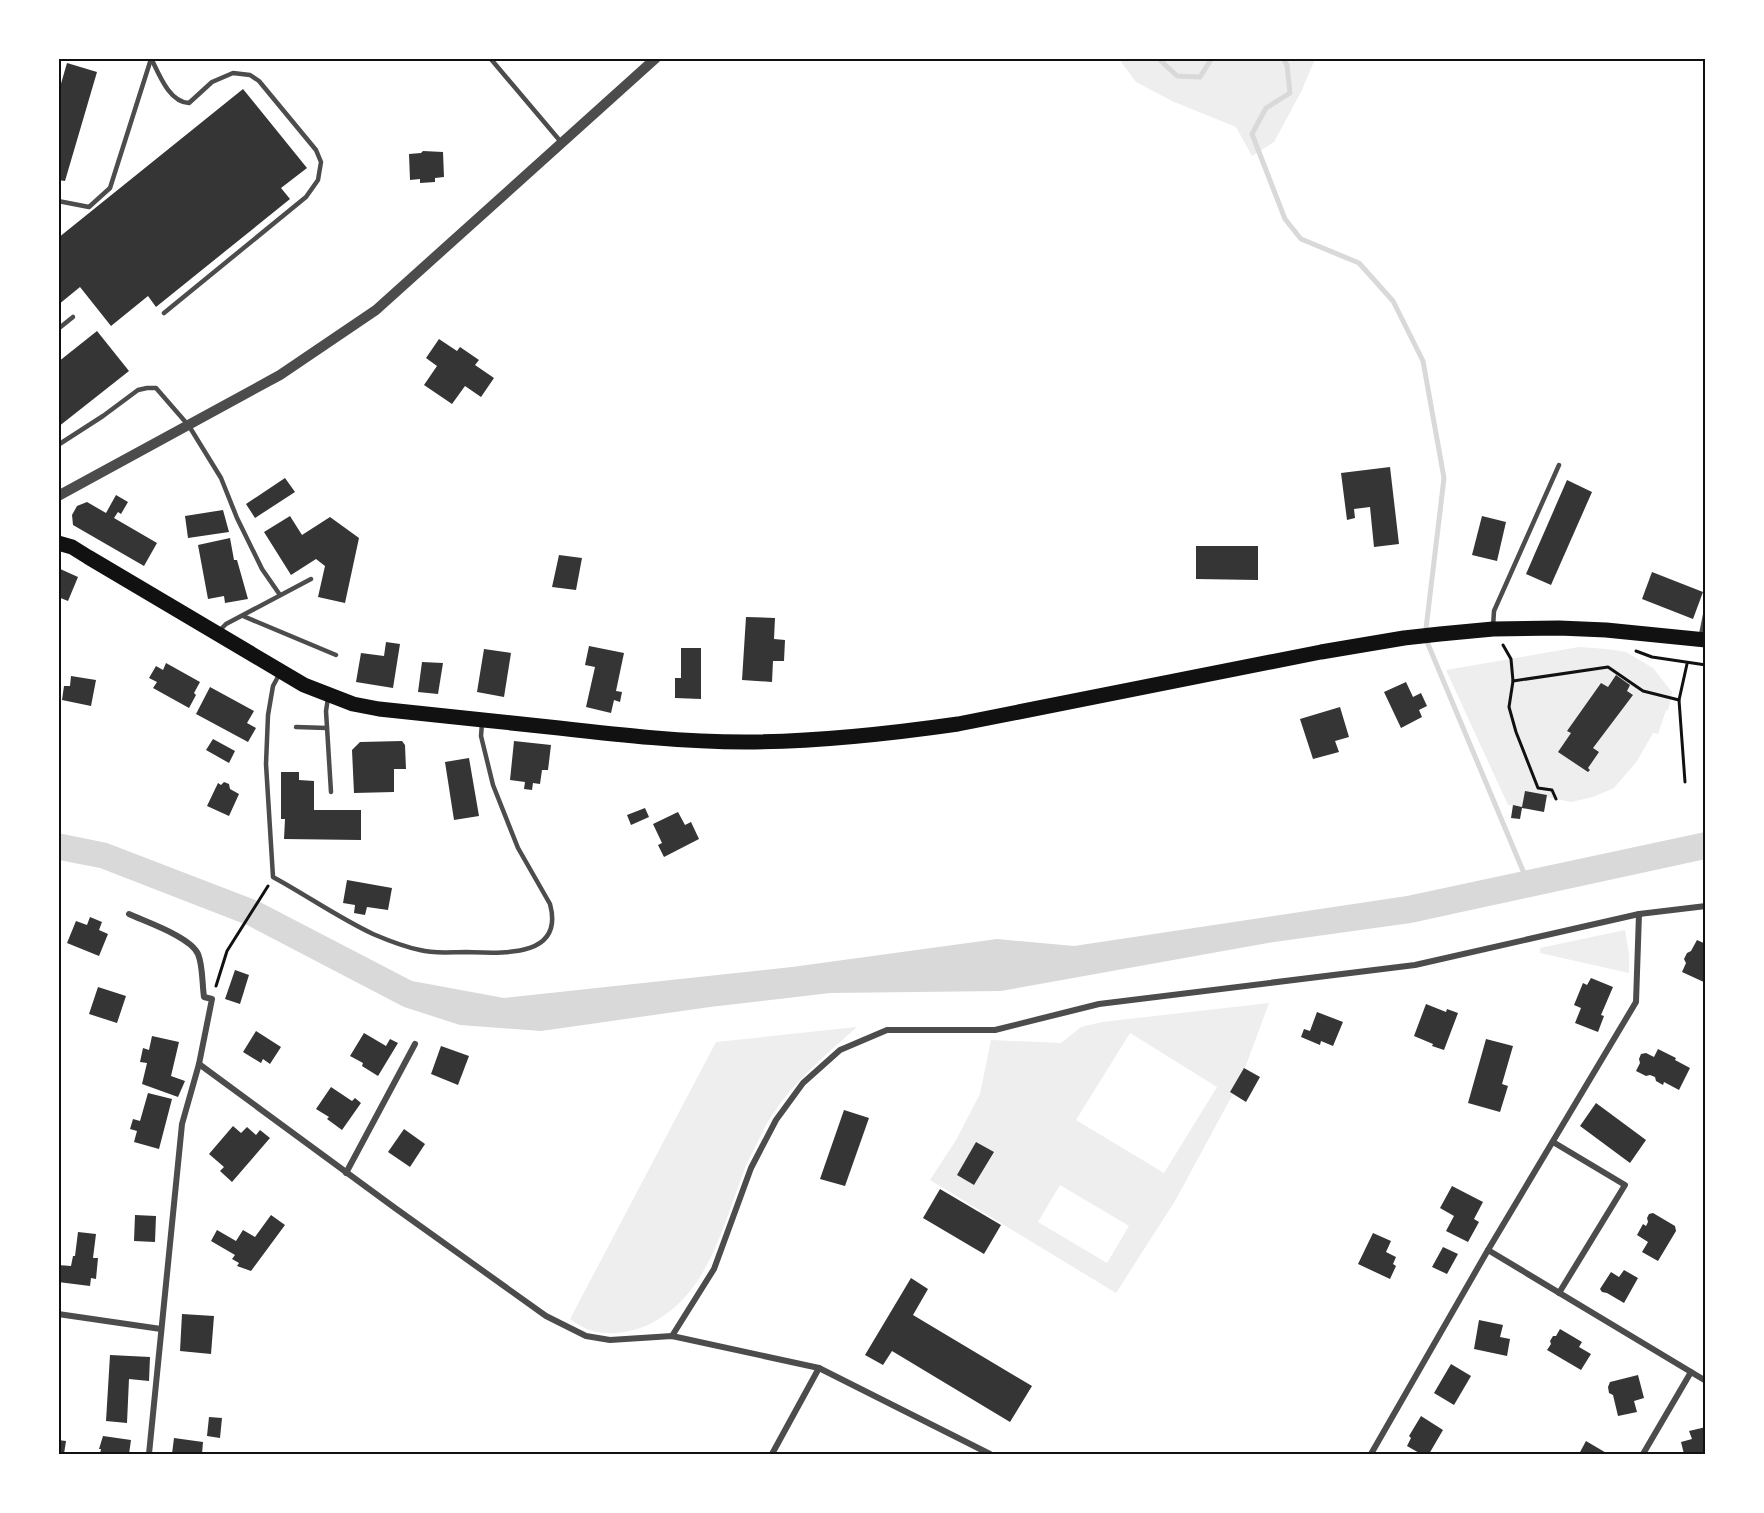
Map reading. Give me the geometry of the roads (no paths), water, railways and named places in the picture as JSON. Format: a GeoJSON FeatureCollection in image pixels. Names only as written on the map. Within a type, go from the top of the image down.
{"type":"FeatureCollection","features":[{"type":"Feature","properties":{"kind":"main road"},"geometry":{"type":"LineString","coordinates":[[58,543],[72,547],[280,672],[304,685],[353,704],[379,709],[694,741],[747,742],[906,732],[958,724],[1321,652],[1440,634],[1559,628],[1606,630],[1703,640]]}},
{"type":"Feature","properties":{"kind":"street"},"geometry":{"type":"LineString","coordinates":[[58,496],[280,375],[376,310],[656,58]]}},
{"type":"Feature","properties":{"kind":"street"},"geometry":{"type":"LineString","coordinates":[[1703,640],[1706,614]]}},
{"type":"Feature","properties":{"kind":"street"},"geometry":{"type":"LineString","coordinates":[[672,1336],[714,1269],[751,1168],[776,1120],[803,1083],[840,1050],[887,1030],[995,1030],[1099,1004],[1415,965],[1639,914],[1706,906]]}},
{"type":"Feature","properties":{"kind":"street"},"geometry":{"type":"LineString","coordinates":[[129,914],[186,941],[197,951],[200,958],[204,997],[212,999],[199,1064],[182,1125],[149,1455]]}},
{"type":"Feature","properties":{"kind":"street"},"geometry":{"type":"LineString","coordinates":[[1371,1455],[1488,1250],[1636,1002],[1639,914]]}},
{"type":"Feature","properties":{"kind":"street"},"geometry":{"type":"LineString","coordinates":[[346,1173],[415,1044]]}},
{"type":"Feature","properties":{"kind":"street"},"geometry":{"type":"LineString","coordinates":[[199,1064],[536,1310],[586,1336],[610,1340],[672,1336],[819,1368],[990,1455]]}},
{"type":"Feature","properties":{"kind":"street"},"geometry":{"type":"LineString","coordinates":[[1553,1142],[1625,1185],[1559,1293]]}},
{"type":"Feature","properties":{"kind":"street"},"geometry":{"type":"LineString","coordinates":[[1488,1250],[1706,1381]]}},
{"type":"Feature","properties":{"kind":"street"},"geometry":{"type":"LineString","coordinates":[[58,1314],[161,1329]]}},
{"type":"Feature","properties":{"kind":"street"},"geometry":{"type":"LineString","coordinates":[[772,1455],[819,1368]]}},
{"type":"Feature","properties":{"kind":"street"},"geometry":{"type":"LineString","coordinates":[[1642,1455],[1691,1372]]}},
{"type":"Feature","properties":{"kind":"lane"},"geometry":{"type":"LineString","coordinates":[[58,201],[89,207],[110,188],[151,58],[168,89],[186,103],[189,103],[212,82],[233,73],[250,75],[259,81],[316,150],[321,162],[318,180],[297,204],[164,313]]}},
{"type":"Feature","properties":{"kind":"lane"},"geometry":{"type":"LineString","coordinates":[[490,58],[562,144]]}},
{"type":"Feature","properties":{"kind":"lane"},"geometry":{"type":"LineString","coordinates":[[58,329],[73,317]]}},
{"type":"Feature","properties":{"kind":"lane"},"geometry":{"type":"LineString","coordinates":[[58,445],[138,390],[156,388],[189,426],[221,478],[237,518],[262,569],[280,595]]}},
{"type":"Feature","properties":{"kind":"lane"},"geometry":{"type":"LineString","coordinates":[[1493,630],[1494,611],[1559,465]]}},
{"type":"Feature","properties":{"kind":"lane"},"geometry":{"type":"LineString","coordinates":[[216,634],[226,624],[311,579]]}},
{"type":"Feature","properties":{"kind":"lane"},"geometry":{"type":"LineString","coordinates":[[243,616],[336,655]]}},
{"type":"Feature","properties":{"kind":"lane"},"geometry":{"type":"LineString","coordinates":[[280,672],[273,686],[268,715],[266,764],[273,877],[373,934],[422,951],[521,951],[537,945],[549,932],[553,914],[550,904],[518,848],[493,785],[481,736],[483,720]]}},
{"type":"Feature","properties":{"kind":"lane"},"geometry":{"type":"LineString","coordinates":[[328,695],[326,711],[331,792]]}},
{"type":"Feature","properties":{"kind":"lane"},"geometry":{"type":"LineString","coordinates":[[296,727],[327,728]]}},
{"type":"Feature","properties":{"kind":"waterway"},"geometry":{"type":"LineString","coordinates":[[1158,58],[1177,76],[1200,77],[1212,58]]}},
{"type":"Feature","properties":{"kind":"waterway"},"geometry":{"type":"LineString","coordinates":[[1283,58],[1287,65],[1290,93],[1266,108],[1252,134],[1285,219],[1301,239],[1359,263],[1393,301],[1423,361],[1444,478],[1425,637],[1526,878]]}}]}
